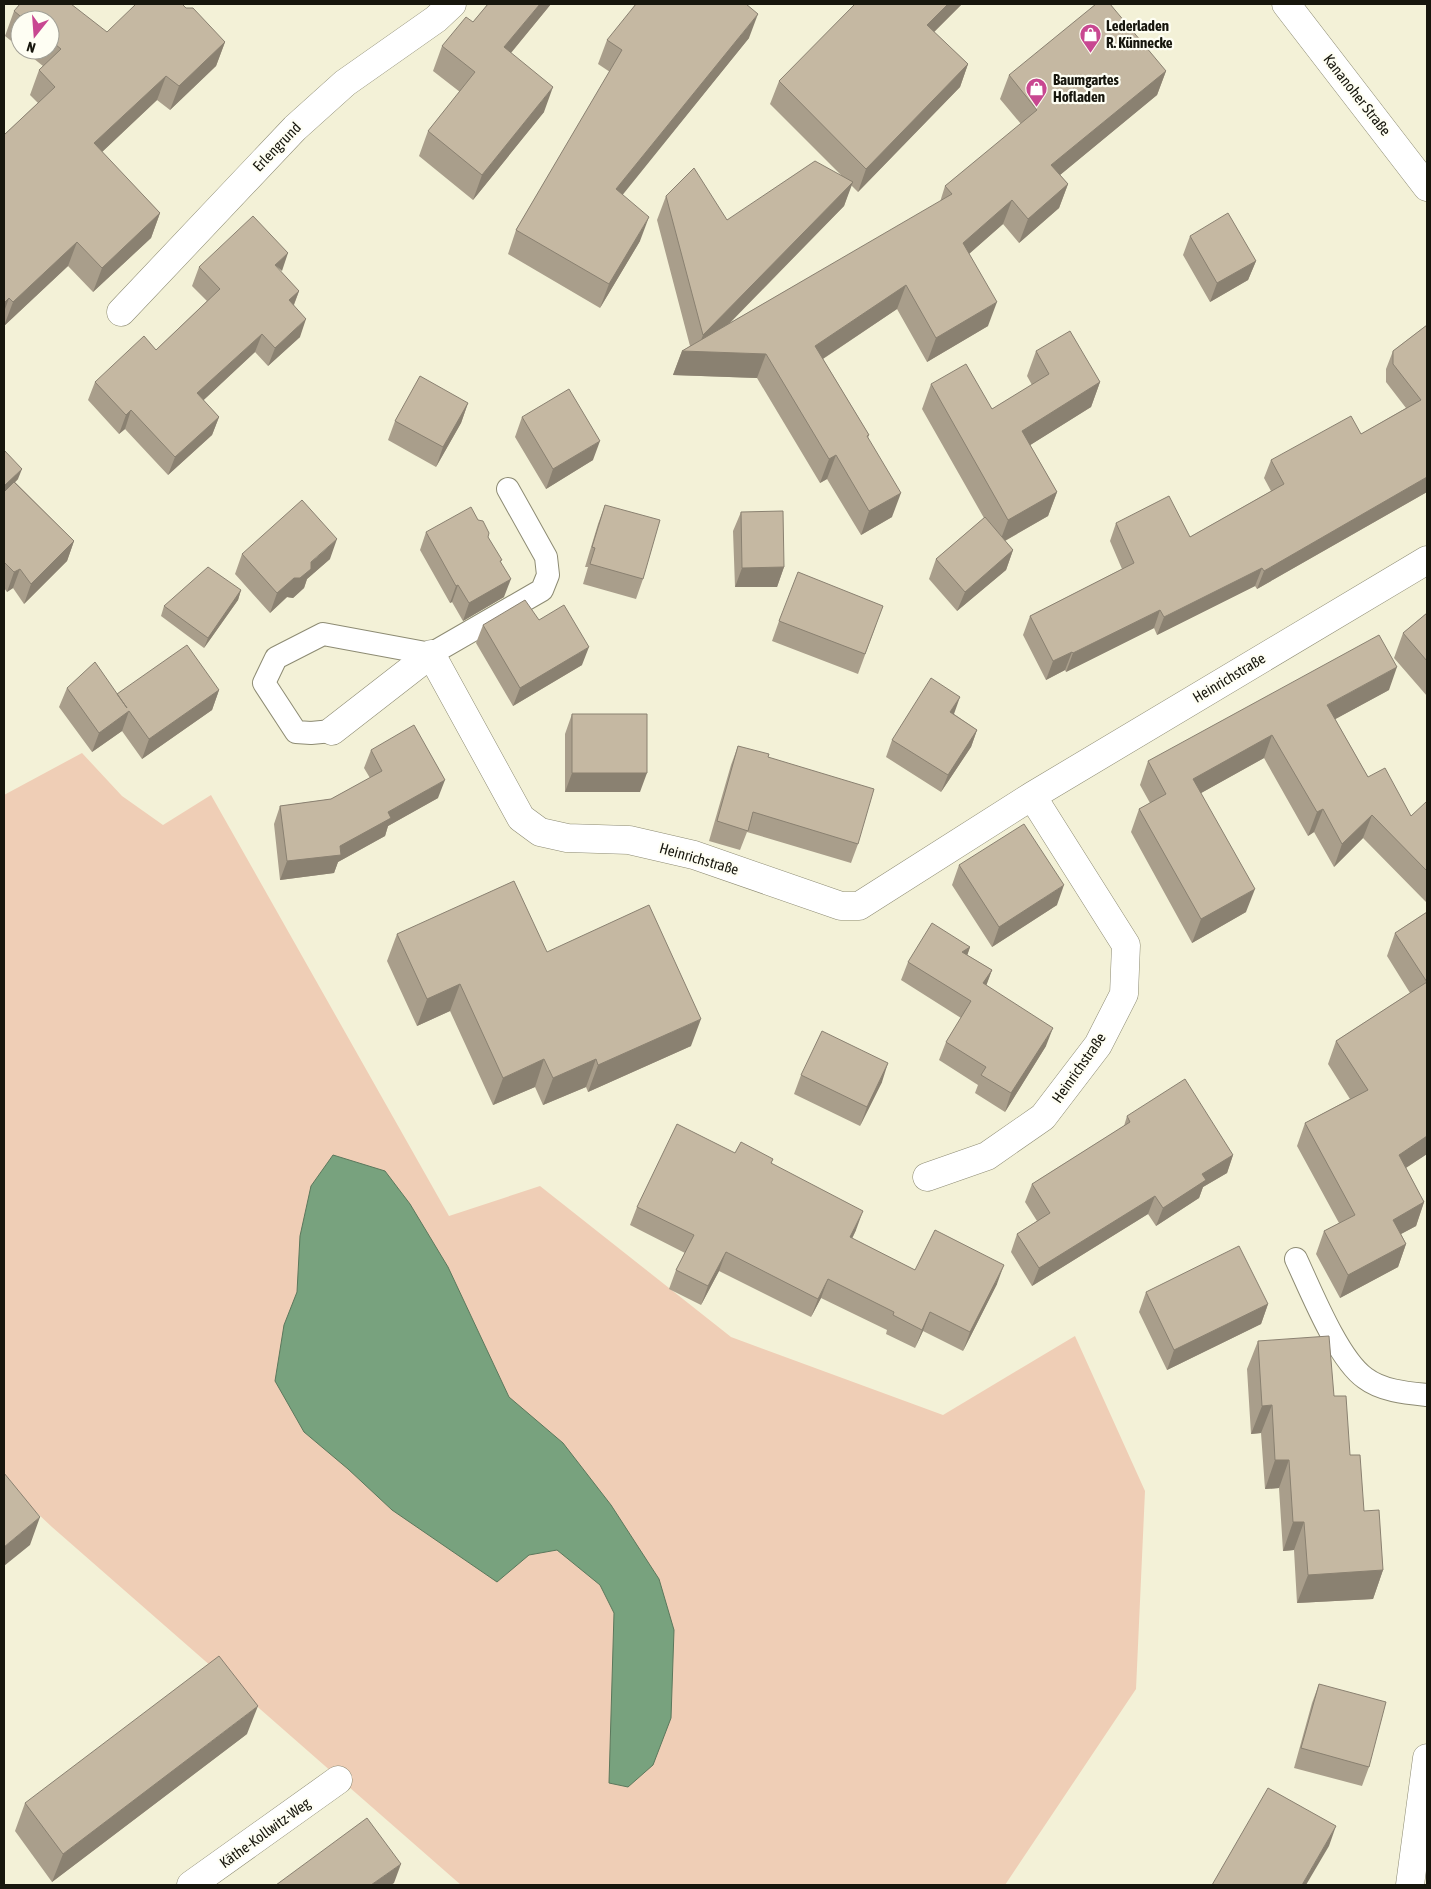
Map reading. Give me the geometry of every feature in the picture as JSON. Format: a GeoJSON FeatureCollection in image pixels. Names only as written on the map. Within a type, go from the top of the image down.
{"type":"FeatureCollection","features":[{"type":"Feature","properties":{"kind":"street","name":"Erlengrund"},"geometry":{"type":"LineString","coordinates":[[121,312],[294,128],[345,83],[436,19],[452,4]]}},
{"type":"Feature","properties":{"kind":"street","name":"Kananoher Straße"},"geometry":{"type":"LineString","coordinates":[[1286,4],[1427,187]]}},
{"type":"Feature","properties":{"kind":"street","name":"Heinrichstraße"},"geometry":{"type":"LineString","coordinates":[[431,654],[521,818],[540,832],[566,838],[629,840],[694,854],[840,906],[859,906],[1032,796],[1427,560]]}},
{"type":"Feature","properties":{"kind":"street"},"geometry":{"type":"LineString","coordinates":[[332,731],[431,654]]}},
{"type":"Feature","properties":{"kind":"street","name":"Heinrichstraße"},"geometry":{"type":"LineString","coordinates":[[927,1176],[987,1156],[1043,1117],[1098,1045],[1124,994],[1126,945],[1032,796]]}},
{"type":"Feature","properties":{"kind":"street"},"geometry":{"type":"LineString","coordinates":[[1410,1885],[1427,1758]]}},
{"type":"Feature","properties":{"kind":"street","name":"Käthe-Kollwitz-Weg"},"geometry":{"type":"LineString","coordinates":[[192,1885],[338,1780]]}},
{"type":"Feature","properties":{"kind":"lane"},"geometry":{"type":"LineString","coordinates":[[332,731],[296,732],[264,683],[276,658],[323,634],[431,654],[542,590],[548,575],[546,557],[508,489]]}},
{"type":"Feature","properties":{"kind":"lane"},"geometry":{"type":"LineString","coordinates":[[1296,1259],[1337,1343],[1352,1366],[1366,1379],[1381,1386],[1404,1393],[1427,1394]]}},
{"type":"Feature","properties":{"kind":"shaded area"},"geometry":{"type":"Polygon","coordinates":[[[82,753],[122,796],[163,825],[211,795],[449,1216],[540,1186],[731,1337],[943,1415],[1075,1336],[1145,1491],[1136,1689],[1005,1885],[461,1885],[52,1527],[4,1482],[4,795],[82,753]]]}},
{"type":"Feature","properties":{"kind":"shaded area"},"geometry":{"type":"Polygon","coordinates":[[[333,1155],[385,1171],[410,1204],[448,1267],[509,1397],[563,1443],[611,1505],[659,1579],[674,1630],[671,1718],[653,1765],[628,1787],[609,1783],[614,1613],[600,1585],[557,1550],[529,1555],[497,1582],[392,1510],[304,1432],[275,1381],[284,1325],[297,1292],[300,1236],[311,1186],[333,1155]]]}},
{"type":"Feature","properties":{"kind":"building"},"geometry":{"type":"Polygon","coordinates":[[[20,4],[71,4],[107,32],[136,4],[182,4],[186,8],[193,8],[225,42],[179,86],[166,76],[94,143],[160,213],[102,268],[77,242],[13,302],[9,298],[4,303],[4,135],[55,87],[39,70],[49,60],[60,60],[61,49],[60,10],[15,10],[20,4]]]}},
{"type":"Feature","properties":{"kind":"building"},"geometry":{"type":"Polygon","coordinates":[[[488,4],[540,4],[504,47],[553,87],[482,175],[428,131],[475,72],[442,46],[466,17],[473,22],[488,4]]]}},
{"type":"Feature","properties":{"kind":"building"},"geometry":{"type":"Polygon","coordinates":[[[636,4],[746,4],[758,14],[616,189],[649,217],[609,284],[516,230],[622,50],[607,40],[636,4]]]}},
{"type":"Feature","properties":{"kind":"building"},"geometry":{"type":"Polygon","coordinates":[[[855,4],[948,4],[927,25],[968,64],[866,169],[779,81],[855,4]]]}},
{"type":"Feature","properties":{"kind":"building"},"geometry":{"type":"Polygon","coordinates":[[[1096,4],[1110,4],[1166,71],[1051,165],[1068,184],[1028,219],[1012,200],[963,243],[997,302],[936,338],[906,285],[815,346],[869,435],[867,436],[901,493],[869,511],[836,455],[829,459],[766,354],[682,351],[952,194],[945,186],[1037,110],[1009,75],[1096,4]]]}},
{"type":"Feature","properties":{"kind":"building"},"geometry":{"type":"Polygon","coordinates":[[[815,161],[853,182],[703,335],[666,196],[694,168],[727,220],[815,161]]]}},
{"type":"Feature","properties":{"kind":"building"},"geometry":{"type":"Polygon","coordinates":[[[1228,213],[1256,261],[1217,283],[1190,236],[1228,213]]]}},
{"type":"Feature","properties":{"kind":"building"},"geometry":{"type":"Polygon","coordinates":[[[253,216],[288,253],[275,265],[299,291],[289,300],[306,319],[275,348],[262,334],[197,393],[219,417],[175,457],[131,410],[126,415],[95,382],[144,336],[156,350],[220,289],[199,267],[253,216]]]}},
{"type":"Feature","properties":{"kind":"building"},"geometry":{"type":"Polygon","coordinates":[[[1427,325],[1427,477],[1264,571],[1262,568],[1164,617],[1160,610],[1053,661],[1030,616],[1134,563],[1116,523],[1169,496],[1190,537],[1284,484],[1271,460],[1351,416],[1361,434],[1421,400],[1393,364],[1393,351],[1427,325]]]}},
{"type":"Feature","properties":{"kind":"building"},"geometry":{"type":"Polygon","coordinates":[[[1070,331],[1100,382],[1022,431],[1057,492],[1008,520],[931,384],[966,364],[992,409],[1049,374],[1036,351],[1070,331]]]}},
{"type":"Feature","properties":{"kind":"building"},"geometry":{"type":"Polygon","coordinates":[[[420,376],[468,403],[443,447],[395,421],[420,376]]]}},
{"type":"Feature","properties":{"kind":"building"},"geometry":{"type":"Polygon","coordinates":[[[569,389],[600,441],[553,469],[522,417],[569,389]]]}},
{"type":"Feature","properties":{"kind":"building"},"geometry":{"type":"Polygon","coordinates":[[[4,450],[22,469],[4,486],[4,450]]]}},
{"type":"Feature","properties":{"kind":"building"},"geometry":{"type":"Polygon","coordinates":[[[14,482],[74,541],[31,584],[20,569],[14,572],[4,562],[4,492],[14,482]]]}},
{"type":"Feature","properties":{"kind":"building"},"geometry":{"type":"Polygon","coordinates":[[[302,500],[337,539],[311,562],[311,569],[300,578],[294,578],[277,593],[242,554],[302,500]]]}},
{"type":"Feature","properties":{"kind":"building"},"geometry":{"type":"Polygon","coordinates":[[[605,505],[660,520],[643,579],[590,564],[595,548],[592,547],[605,505]]]}},
{"type":"Feature","properties":{"kind":"building"},"geometry":{"type":"Polygon","coordinates":[[[471,507],[478,520],[483,521],[489,533],[488,537],[511,579],[469,603],[458,585],[456,586],[426,532],[471,507]]]}},
{"type":"Feature","properties":{"kind":"building"},"geometry":{"type":"Polygon","coordinates":[[[783,511],[784,567],[742,568],[741,512],[783,511]]]}},
{"type":"Feature","properties":{"kind":"building"},"geometry":{"type":"Polygon","coordinates":[[[985,517],[1013,550],[965,592],[936,559],[985,517]]]}},
{"type":"Feature","properties":{"kind":"building"},"geometry":{"type":"Polygon","coordinates":[[[208,567],[241,590],[208,638],[164,606],[208,567]]]}},
{"type":"Feature","properties":{"kind":"building"},"geometry":{"type":"Polygon","coordinates":[[[798,572],[883,606],[865,654],[779,621],[798,572]]]}},
{"type":"Feature","properties":{"kind":"building"},"geometry":{"type":"Polygon","coordinates":[[[525,600],[539,620],[564,605],[589,647],[520,688],[483,625],[525,600]]]}},
{"type":"Feature","properties":{"kind":"building"},"geometry":{"type":"Polygon","coordinates":[[[1427,613],[1427,661],[1403,633],[1427,613]]]}},
{"type":"Feature","properties":{"kind":"building"},"geometry":{"type":"Polygon","coordinates":[[[1379,635],[1397,667],[1327,705],[1368,777],[1385,768],[1411,816],[1427,803],[1427,871],[1372,815],[1342,844],[1323,809],[1317,812],[1272,735],[1193,779],[1255,889],[1201,919],[1139,809],[1166,794],[1148,761],[1379,635]]]}},
{"type":"Feature","properties":{"kind":"building"},"geometry":{"type":"Polygon","coordinates":[[[187,645],[219,690],[149,739],[129,711],[99,733],[67,688],[95,662],[117,694],[187,645]]]}},
{"type":"Feature","properties":{"kind":"building"},"geometry":{"type":"Polygon","coordinates":[[[931,678],[960,697],[950,712],[977,730],[948,775],[892,740],[931,678]]]}},
{"type":"Feature","properties":{"kind":"building"},"geometry":{"type":"Polygon","coordinates":[[[572,714],[647,714],[647,773],[572,773],[572,714]]]}},
{"type":"Feature","properties":{"kind":"building"},"geometry":{"type":"Polygon","coordinates":[[[414,725],[445,780],[388,812],[391,818],[340,846],[341,855],[287,861],[280,806],[331,799],[382,771],[371,750],[414,725]]]}},
{"type":"Feature","properties":{"kind":"building"},"geometry":{"type":"Polygon","coordinates":[[[738,746],[769,754],[768,757],[874,789],[858,844],[753,812],[748,831],[717,821],[738,746]]]}},
{"type":"Feature","properties":{"kind":"building"},"geometry":{"type":"Polygon","coordinates":[[[1024,824],[1064,885],[999,927],[959,865],[1024,824]]]}},
{"type":"Feature","properties":{"kind":"building"},"geometry":{"type":"Polygon","coordinates":[[[514,881],[547,952],[649,905],[701,1019],[598,1065],[596,1059],[553,1078],[544,1059],[503,1078],[460,984],[427,999],[397,934],[514,881]]]}},
{"type":"Feature","properties":{"kind":"building"},"geometry":{"type":"Polygon","coordinates":[[[1427,912],[1427,982],[1395,933],[1427,912]]]}},
{"type":"Feature","properties":{"kind":"building"},"geometry":{"type":"Polygon","coordinates":[[[932,923],[970,947],[962,952],[992,970],[983,983],[1053,1028],[1011,1093],[981,1075],[986,1067],[946,1042],[971,1001],[908,962],[932,923]]]}},
{"type":"Feature","properties":{"kind":"building"},"geometry":{"type":"Polygon","coordinates":[[[1427,982],[1427,1136],[1399,1155],[1424,1202],[1393,1220],[1406,1244],[1348,1275],[1324,1231],[1355,1215],[1305,1123],[1368,1090],[1336,1041],[1427,982]]]}},
{"type":"Feature","properties":{"kind":"building"},"geometry":{"type":"Polygon","coordinates":[[[822,1031],[888,1063],[867,1107],[801,1075],[822,1031]]]}},
{"type":"Feature","properties":{"kind":"building"},"geometry":{"type":"Polygon","coordinates":[[[1185,1079],[1233,1155],[1202,1174],[1206,1180],[1163,1208],[1155,1196],[1039,1268],[1017,1234],[1050,1213],[1032,1184],[1130,1122],[1127,1116],[1185,1079]]]}},
{"type":"Feature","properties":{"kind":"building"},"geometry":{"type":"Polygon","coordinates":[[[677,1124],[735,1153],[741,1142],[773,1159],[771,1163],[863,1211],[850,1237],[915,1270],[935,1230],[1004,1265],[970,1332],[930,1312],[922,1330],[893,1315],[894,1312],[828,1279],[818,1299],[726,1252],[708,1286],[676,1270],[694,1235],[637,1207],[677,1124]]]}},
{"type":"Feature","properties":{"kind":"building"},"geometry":{"type":"Polygon","coordinates":[[[1239,1246],[1268,1304],[1174,1350],[1146,1292],[1239,1246]]]}},
{"type":"Feature","properties":{"kind":"building"},"geometry":{"type":"Polygon","coordinates":[[[1329,1336],[1334,1396],[1346,1396],[1350,1455],[1360,1455],[1364,1511],[1379,1510],[1383,1570],[1308,1575],[1304,1522],[1293,1522],[1289,1460],[1275,1460],[1272,1405],[1262,1406],[1258,1341],[1329,1336]]]}},
{"type":"Feature","properties":{"kind":"building"},"geometry":{"type":"Polygon","coordinates":[[[4,1473],[40,1517],[4,1547],[4,1473]]]}},
{"type":"Feature","properties":{"kind":"building"},"geometry":{"type":"Polygon","coordinates":[[[219,1656],[258,1706],[63,1854],[25,1803],[219,1656]]]}},
{"type":"Feature","properties":{"kind":"building"},"geometry":{"type":"Polygon","coordinates":[[[1319,1684],[1386,1702],[1369,1767],[1301,1748],[1319,1684]]]}},
{"type":"Feature","properties":{"kind":"building"},"geometry":{"type":"Polygon","coordinates":[[[1268,1788],[1336,1826],[1302,1885],[1212,1885],[1268,1788]]]}},
{"type":"Feature","properties":{"kind":"building"},"geometry":{"type":"Polygon","coordinates":[[[367,1818],[401,1864],[371,1885],[276,1885],[367,1818]]]}},
{"type":"Feature","properties":{"kind":"place","name":"Lederladen R. Künnecke"},"geometry":{"type":"Point","coordinates":[1090,54]}},
{"type":"Feature","properties":{"kind":"place","name":"Baumgartes Hofladen"},"geometry":{"type":"Point","coordinates":[1037,108]}}]}
